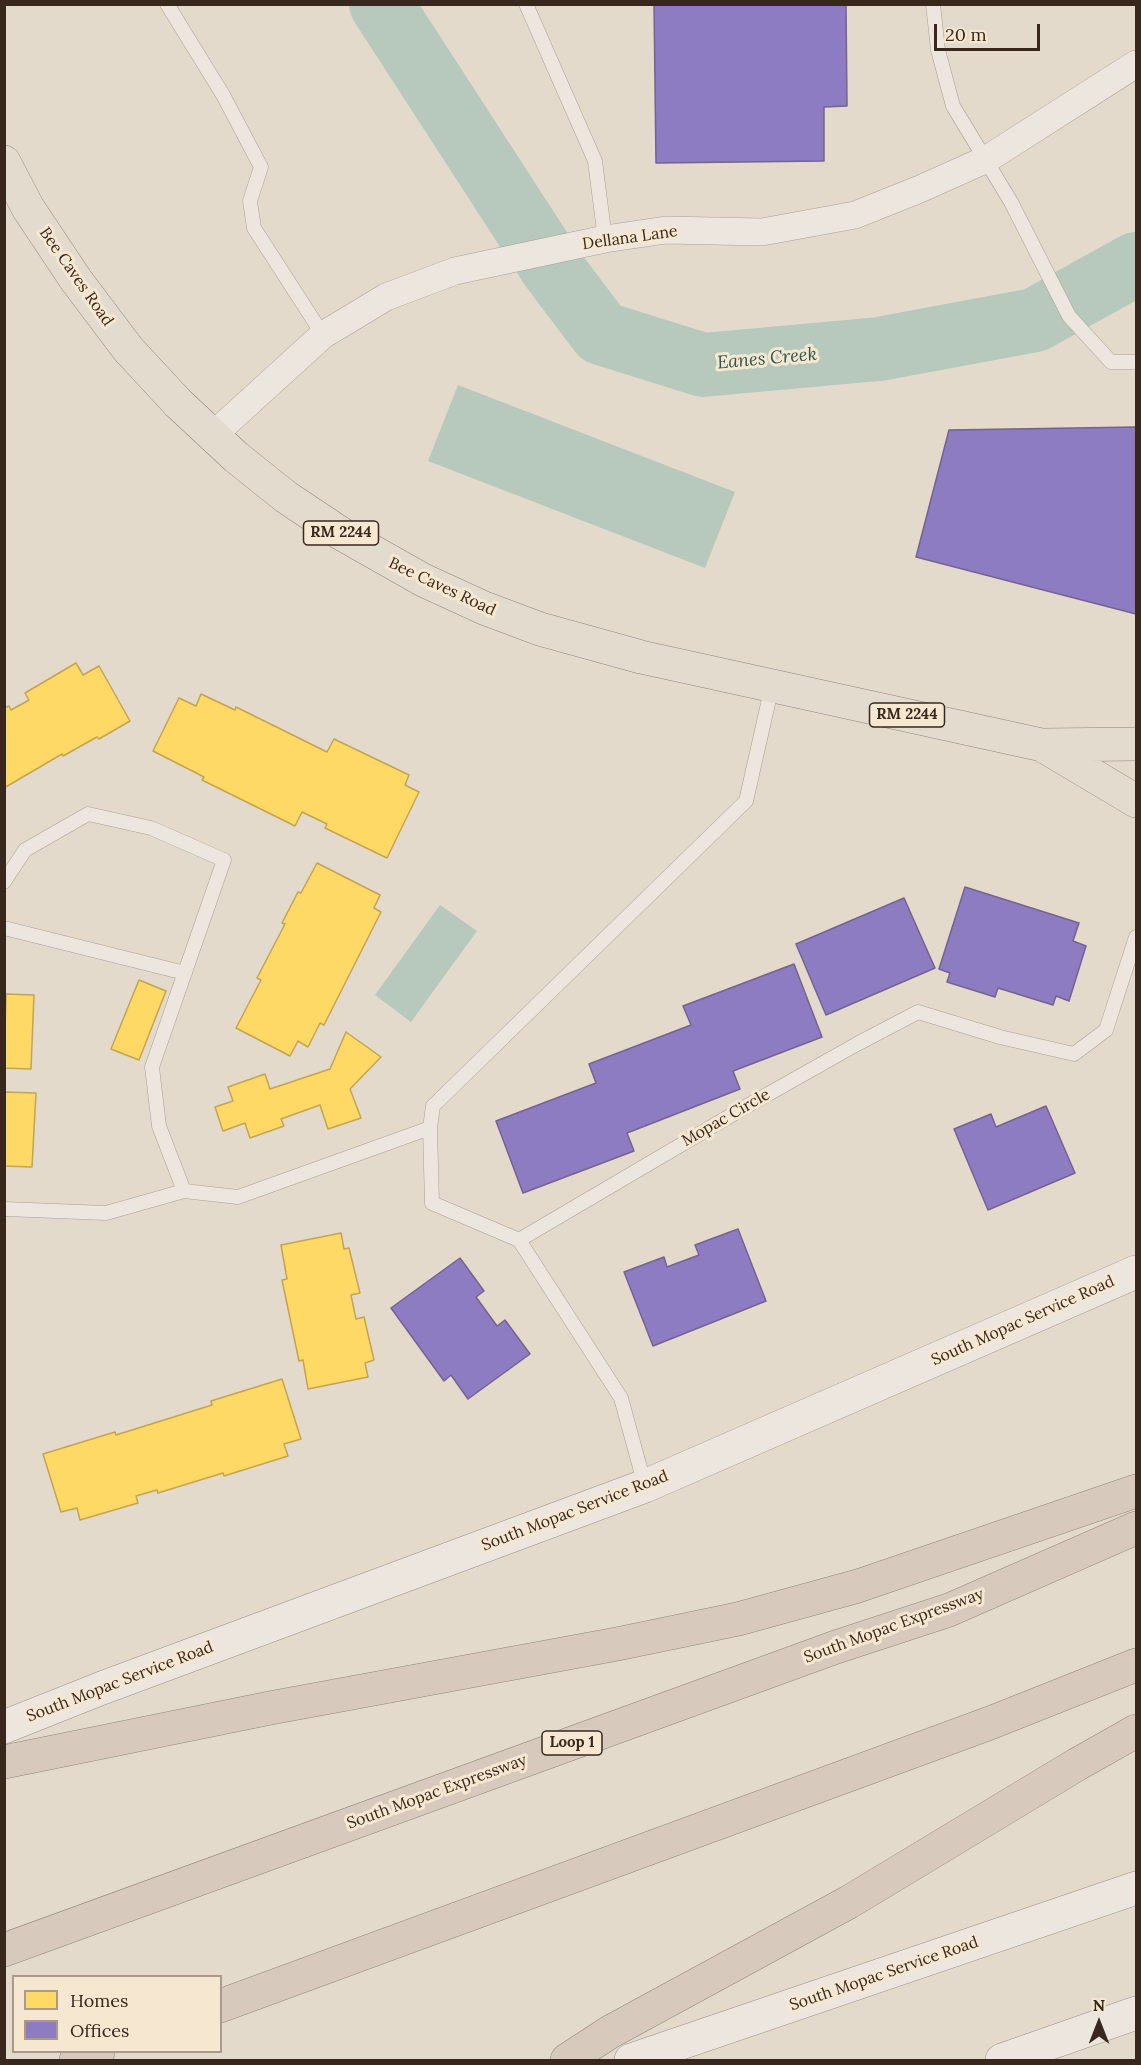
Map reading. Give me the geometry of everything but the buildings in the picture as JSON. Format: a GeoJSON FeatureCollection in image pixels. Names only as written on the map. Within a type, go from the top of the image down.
{"type":"FeatureCollection","features":[{"type":"Feature","properties":{"kind":"highway"},"geometry":{"type":"LineString","coordinates":[[4,1762],[258,1710],[606,1646],[738,1619],[858,1586],[1137,1491]]}},
{"type":"Feature","properties":{"kind":"highway","name":"South Mopac Expressway"},"geometry":{"type":"LineString","coordinates":[[4,1950],[836,1647],[948,1610],[1137,1528]]}},
{"type":"Feature","properties":{"kind":"highway"},"geometry":{"type":"LineString","coordinates":[[222,2005],[979,1727],[1137,1665]]}},
{"type":"Feature","properties":{"kind":"highway"},"geometry":{"type":"LineString","coordinates":[[567,2061],[610,2032],[849,1902],[1076,1765],[1137,1731]]}},
{"type":"Feature","properties":{"kind":"highway"},"geometry":{"type":"LineString","coordinates":[[76,2061],[96,2053]]}},
{"type":"Feature","properties":{"kind":"main road","name":"Bee Caves Road"},"geometry":{"type":"LineString","coordinates":[[4,162],[28,208],[51,244],[100,313],[143,366],[212,436],[260,477],[314,516],[394,565],[452,594],[512,619],[573,639],[641,657],[1042,745],[1137,744]]}},
{"type":"Feature","properties":{"kind":"main road","name":"Bee Caves Road"},"geometry":{"type":"LineString","coordinates":[[1042,745],[1137,801]]}},
{"type":"Feature","properties":{"kind":"main road","name":"South Mopac Service Road"},"geometry":{"type":"LineString","coordinates":[[4,1727],[113,1684],[645,1486],[1137,1272]]}},
{"type":"Feature","properties":{"kind":"main road","name":"South Mopac Service Road"},"geometry":{"type":"LineString","coordinates":[[631,2061],[1137,1888]]}},
{"type":"Feature","properties":{"kind":"main road"},"geometry":{"type":"LineString","coordinates":[[1002,2061],[1047,2053],[1136,2014]]}},
{"type":"Feature","properties":{"kind":"street","name":"Dellana Lane"},"geometry":{"type":"LineString","coordinates":[[212,436],[323,335],[386,297],[455,271],[605,240],[666,230],[762,232],[855,215],[987,159],[1137,64]]}},
{"type":"Feature","properties":{"kind":"lane"},"geometry":{"type":"LineString","coordinates":[[167,4],[223,95],[261,167],[250,201],[254,228],[323,335]]}},
{"type":"Feature","properties":{"kind":"lane"},"geometry":{"type":"LineString","coordinates":[[526,4],[595,161],[605,240]]}},
{"type":"Feature","properties":{"kind":"lane"},"geometry":{"type":"LineString","coordinates":[[933,4],[938,50],[953,106],[1011,202],[1069,316],[1111,362],[1137,362]]}},
{"type":"Feature","properties":{"kind":"lane"},"geometry":{"type":"LineString","coordinates":[[645,1486],[621,1398],[519,1240],[432,1203],[430,1128],[432,1106],[746,801],[772,686]]}},
{"type":"Feature","properties":{"kind":"lane"},"geometry":{"type":"LineString","coordinates":[[4,882],[25,850],[88,814],[151,828],[224,860],[152,1067],[159,1126],[184,1191]]}},
{"type":"Feature","properties":{"kind":"lane"},"geometry":{"type":"LineString","coordinates":[[4,928],[185,973]]}},
{"type":"Feature","properties":{"kind":"lane","name":"Mopac Circle"},"geometry":{"type":"LineString","coordinates":[[519,1240],[757,1100],[918,1012],[1000,1037],[1074,1054],[1107,1030],[1137,937]]}},
{"type":"Feature","properties":{"kind":"lane"},"geometry":{"type":"LineString","coordinates":[[4,1209],[106,1213],[184,1191],[238,1197],[430,1128]]}},
{"type":"Feature","properties":{"kind":"shaded area"},"geometry":{"type":"Polygon","coordinates":[[[458,385],[735,492],[705,568],[428,461],[458,385]]]}},
{"type":"Feature","properties":{"kind":"shaded area"},"geometry":{"type":"Polygon","coordinates":[[[440,905],[477,931],[411,1022],[375,995],[440,905]]]}},
{"type":"Feature","properties":{"kind":"waterway","name":"Eanes Creek"},"geometry":{"type":"LineString","coordinates":[[381,4],[552,268],[601,333],[703,365],[879,349],[1035,320],[1136,264]]}}]}
